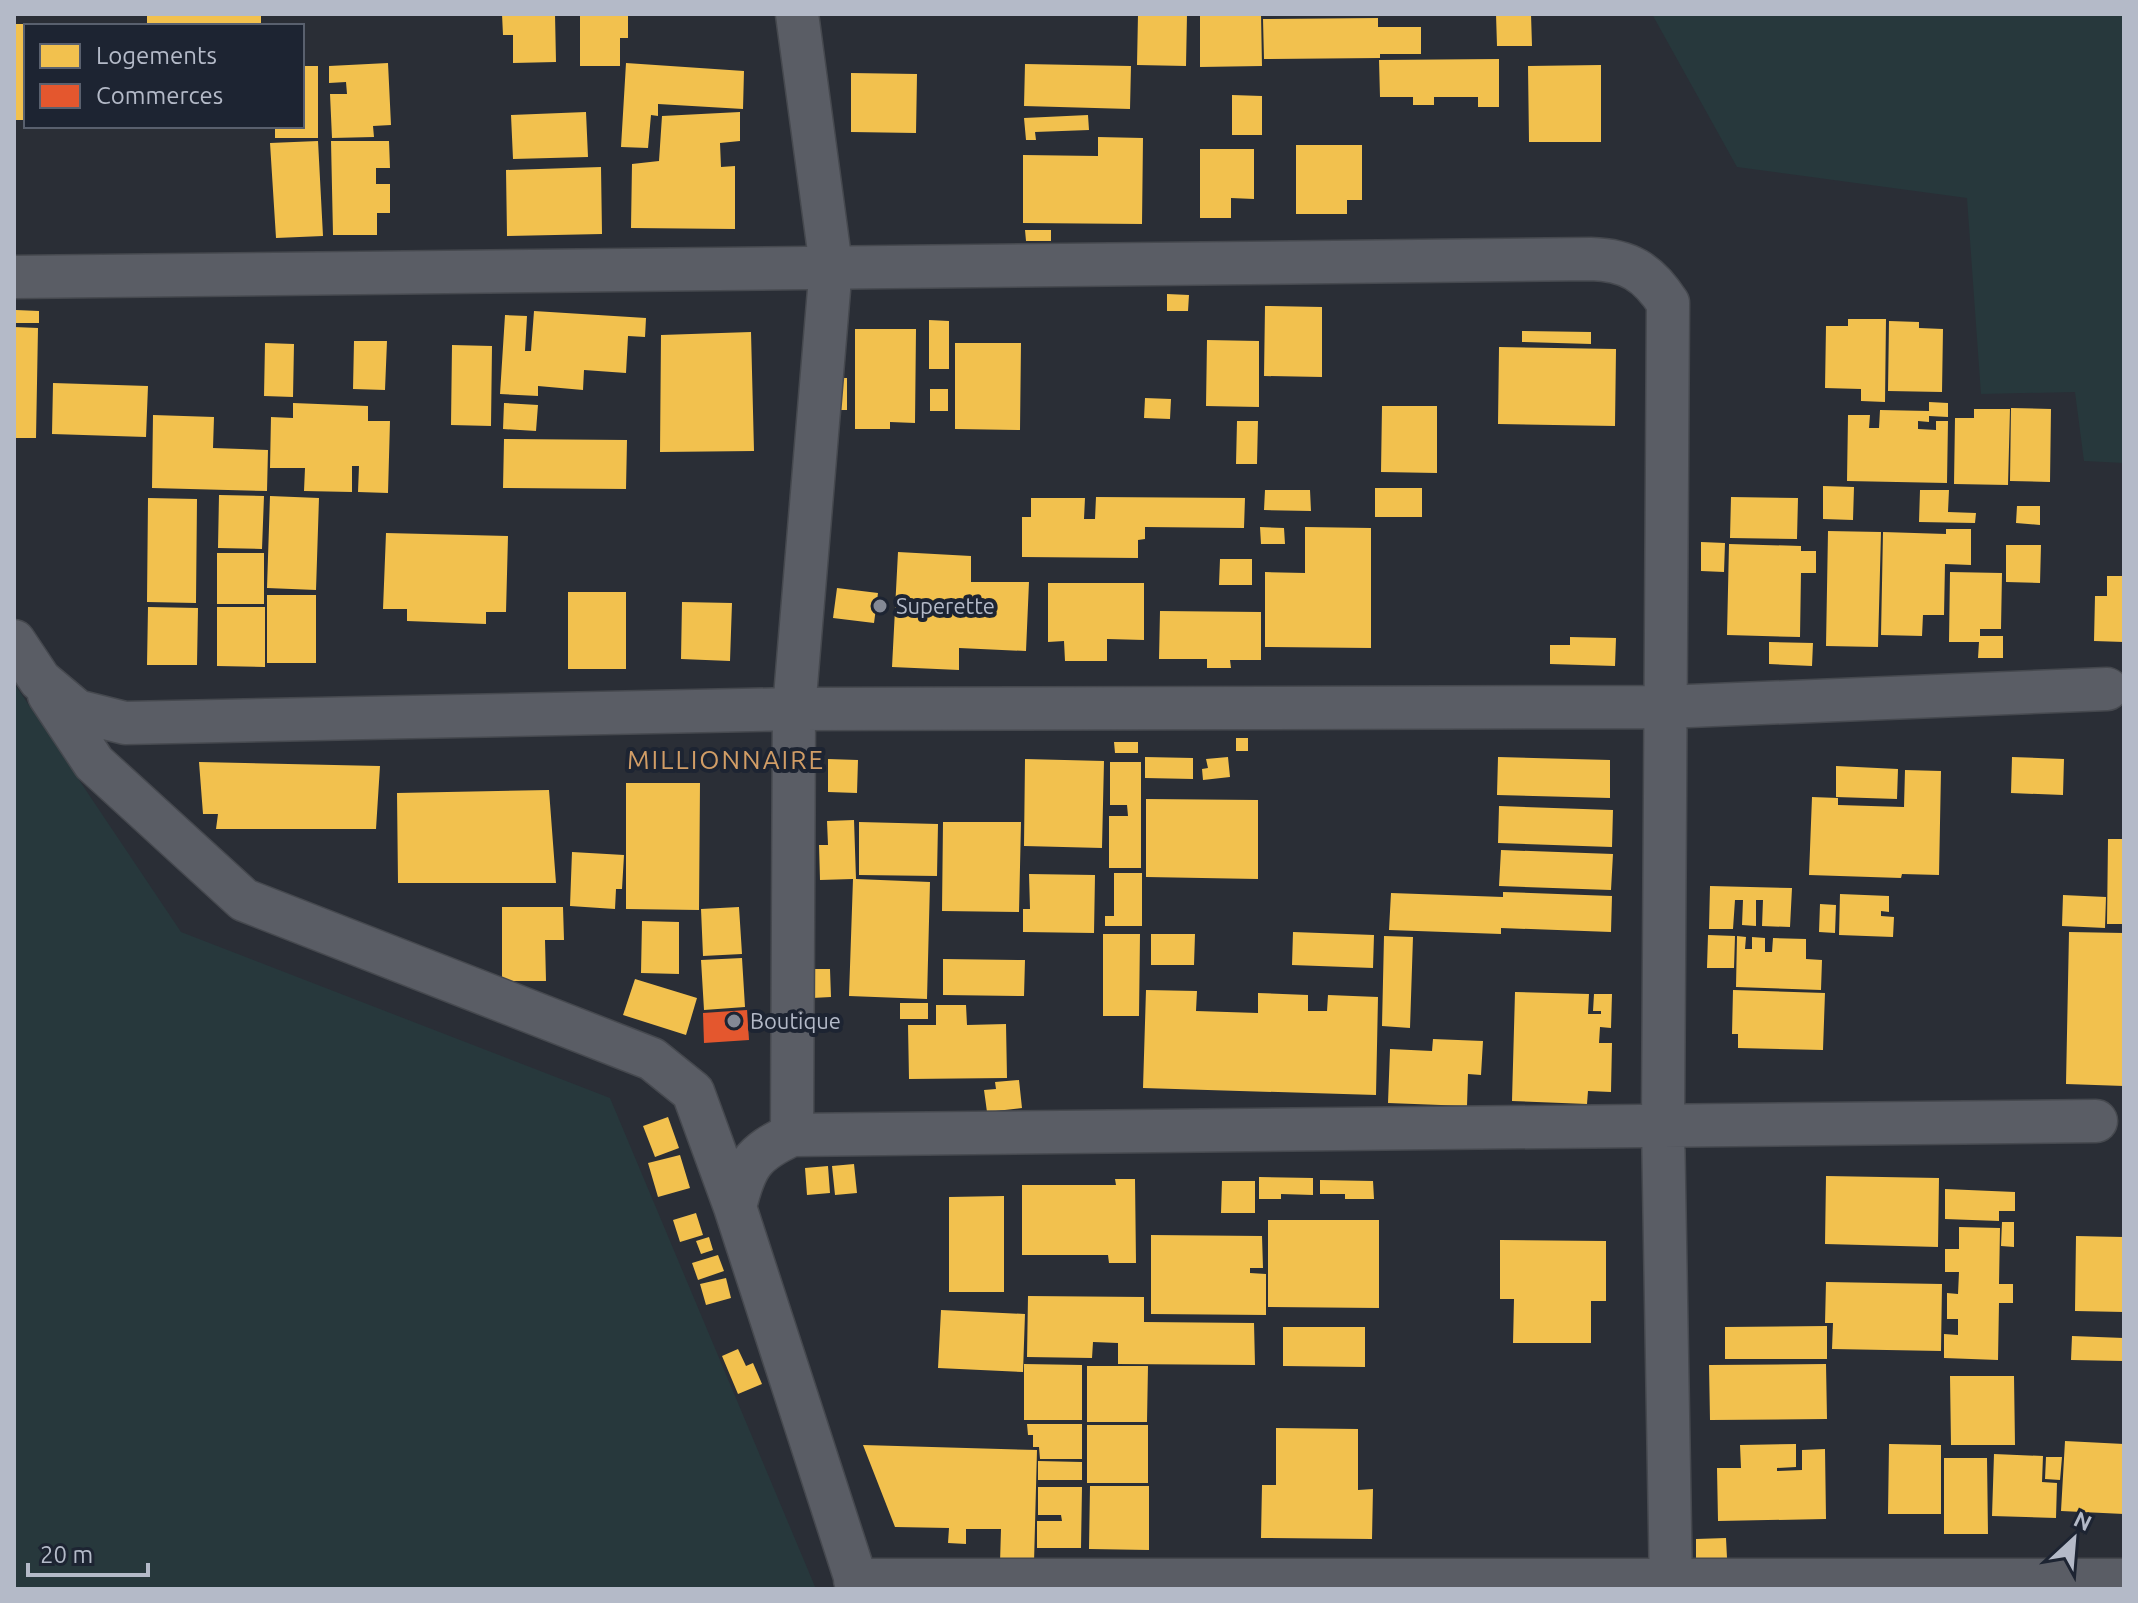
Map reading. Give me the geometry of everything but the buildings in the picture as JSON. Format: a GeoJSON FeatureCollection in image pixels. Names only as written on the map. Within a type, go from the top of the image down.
{"type":"FeatureCollection","features":[{"type":"Feature","properties":{"kind":"street"},"geometry":{"type":"LineString","coordinates":[[792,1135],[794,709],[831,266],[797,14]]}},
{"type":"Feature","properties":{"kind":"street"},"geometry":{"type":"LineString","coordinates":[[14,277],[1591,259],[1613,260],[1634,268],[1655,282],[1668,303],[1663,1125],[1671,1584]]}},
{"type":"Feature","properties":{"kind":"street"},"geometry":{"type":"LineString","coordinates":[[14,641],[94,763],[244,900],[652,1059],[693,1092],[735,1207],[857,1584],[1671,1584],[2124,1580]]}},
{"type":"Feature","properties":{"kind":"street"},"geometry":{"type":"LineString","coordinates":[[40,680],[77,711],[125,723],[794,709],[1665,707],[2107,689]]}},
{"type":"Feature","properties":{"kind":"street"},"geometry":{"type":"LineString","coordinates":[[735,1207],[743,1175],[767,1146],[792,1135],[2096,1121]]}},
{"type":"Feature","properties":{"kind":"shaded area"},"geometry":{"type":"Polygon","coordinates":[[[1652,14],[2124,14],[2124,463],[2084,461],[2075,392],[1981,394],[1967,198],[1737,167],[1652,14]]]}},
{"type":"Feature","properties":{"kind":"shaded area"},"geometry":{"type":"Polygon","coordinates":[[[14,683],[181,932],[610,1098],[816,1589],[14,1589],[14,683]]]}},
{"type":"Feature","properties":{"kind":"place","name":"Superette"},"geometry":{"type":"Point","coordinates":[880,606]}},
{"type":"Feature","properties":{"kind":"place","name":"Boutique"},"geometry":{"type":"Point","coordinates":[734,1021]}},
{"type":"Feature","properties":{"kind":"district","name":"MILLIONNAIRE"},"geometry":{"type":"Point","coordinates":[726,760]}}]}
